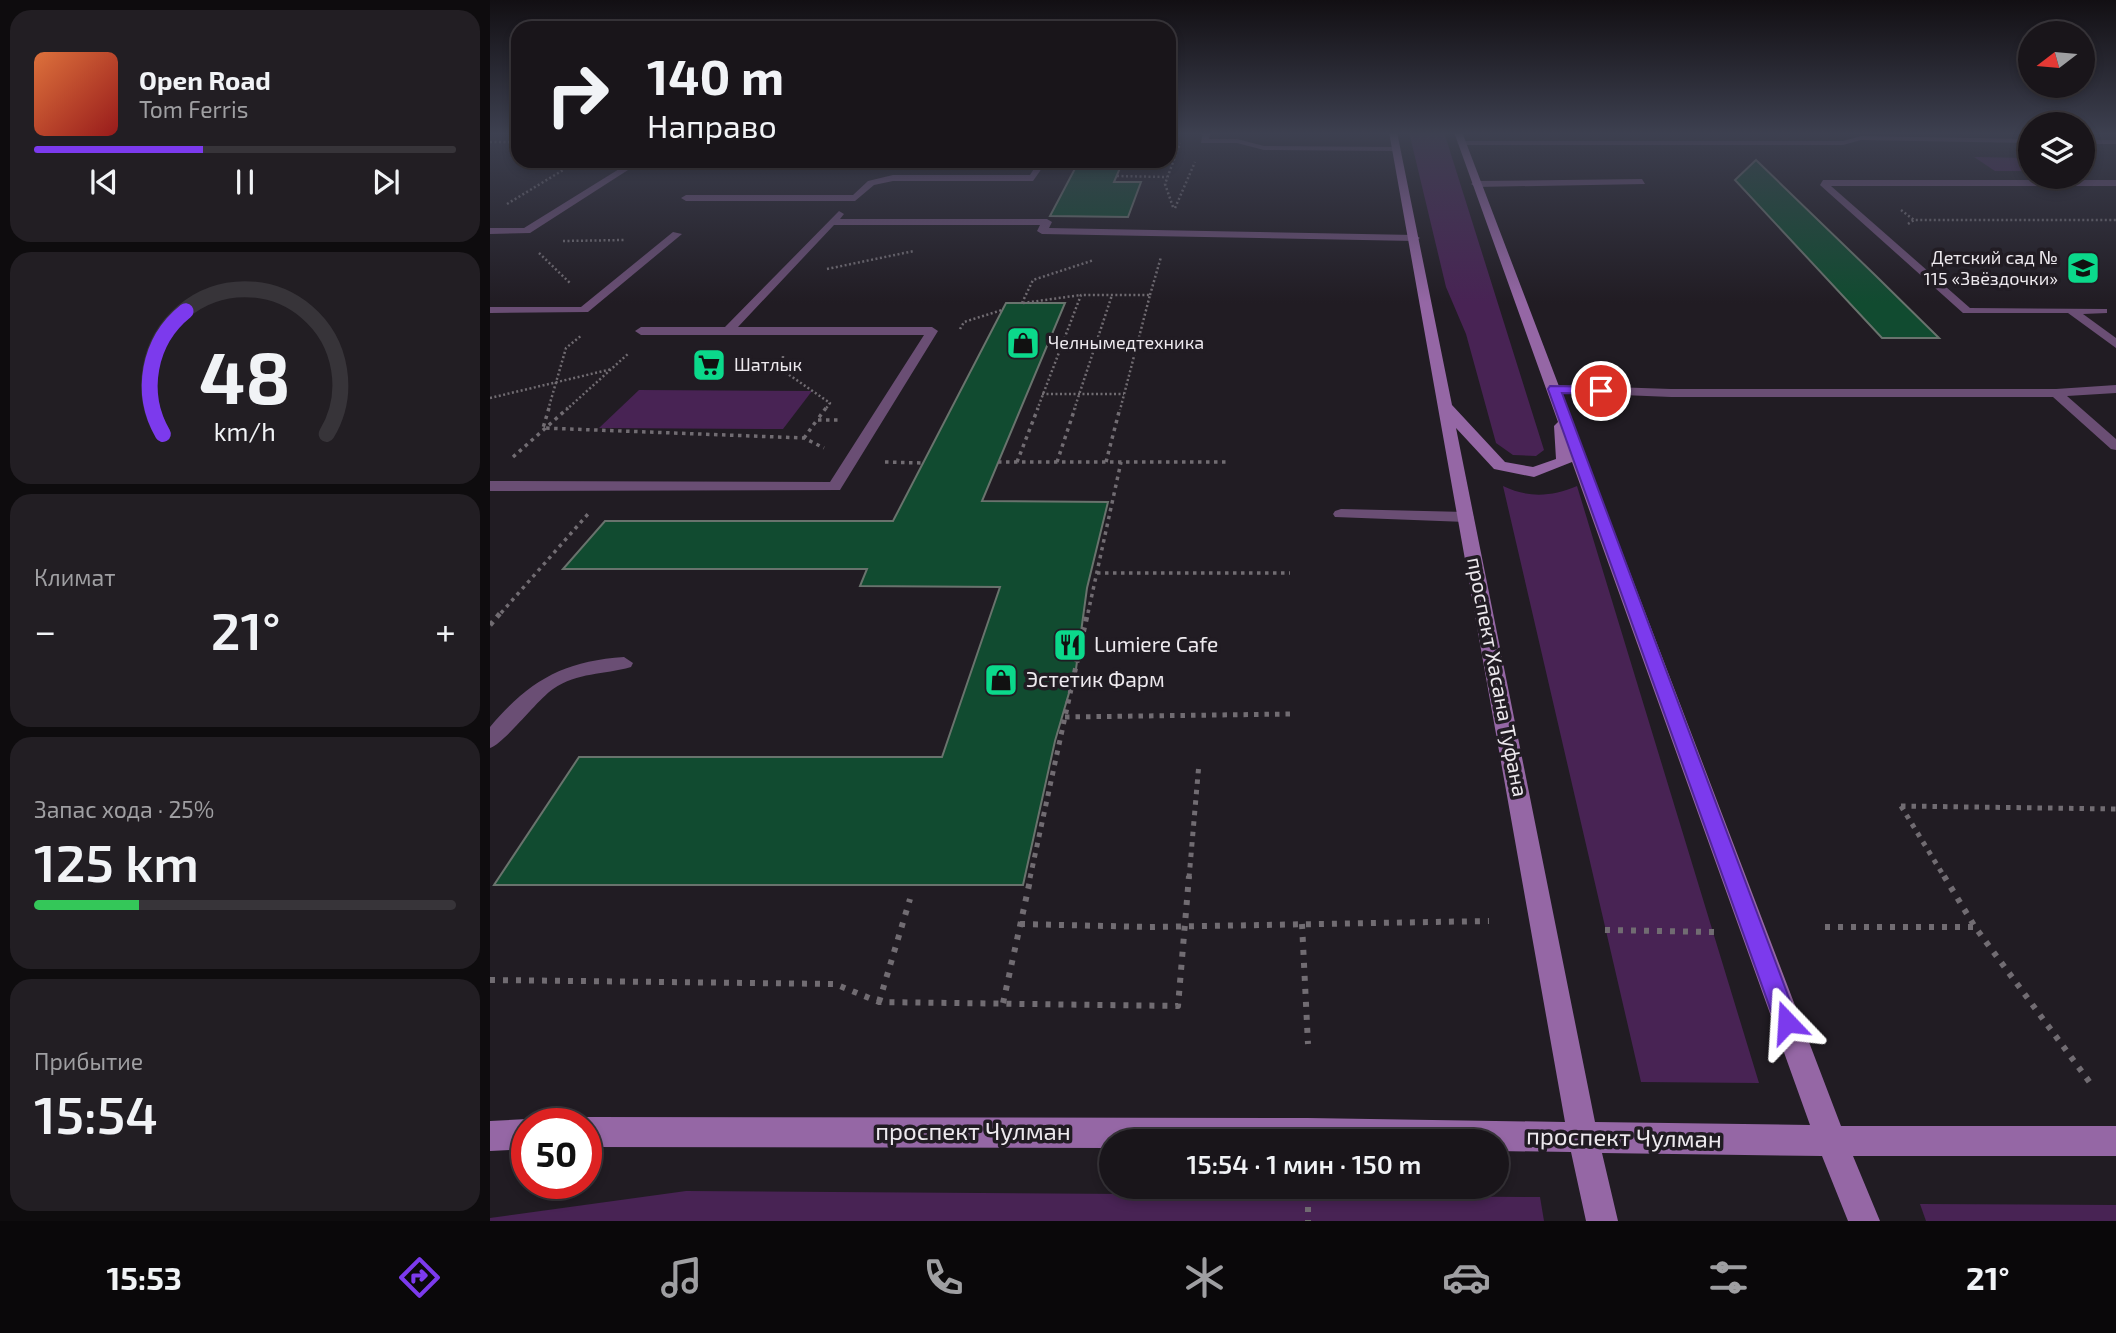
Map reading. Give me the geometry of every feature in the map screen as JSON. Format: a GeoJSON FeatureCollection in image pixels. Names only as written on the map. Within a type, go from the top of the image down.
{"type":"FeatureCollection","features":[{"type":"Feature","properties":{"kind":"main road","name":"проспект Хасана Туфана"},"geometry":{"type":"LineString","coordinates":[[1405,189],[1583,1138],[1602,1221]]}},
{"type":"Feature","properties":{"kind":"main road"},"geometry":{"type":"LineString","coordinates":[[1478,189],[1561,406],[1831,1141],[1864,1221]]}},
{"type":"Feature","properties":{"kind":"main road"},"geometry":{"type":"LineString","coordinates":[[1444,405],[1500,466],[1534,472],[1564,461],[1561,406]]}},
{"type":"Feature","properties":{"kind":"main road","name":"проспект Чулман"},"geometry":{"type":"LineString","coordinates":[[602,1132],[1280,1132],[1831,1141],[2116,1140]]}},
{"type":"Feature","properties":{"kind":"main road"},"geometry":{"type":"LineString","coordinates":[[490,1136],[511,1135]]}},
{"type":"Feature","properties":{"kind":"lane"},"geometry":{"type":"LineString","coordinates":[[490,231],[527,236],[597,189]]}},
{"type":"Feature","properties":{"kind":"lane"},"geometry":{"type":"LineString","coordinates":[[728,331],[865,189]]}},
{"type":"Feature","properties":{"kind":"lane"},"geometry":{"type":"LineString","coordinates":[[1830,189],[1967,311],[2103,310]]}},
{"type":"Feature","properties":{"kind":"lane"},"geometry":{"type":"LineString","coordinates":[[686,198],[855,198]]}},
{"type":"Feature","properties":{"kind":"lane"},"geometry":{"type":"LineString","coordinates":[[832,222],[1046,222],[1042,230],[1415,238]]}},
{"type":"Feature","properties":{"kind":"lane"},"geometry":{"type":"LineString","coordinates":[[490,310],[587,307],[674,237]]}},
{"type":"Feature","properties":{"kind":"lane"},"geometry":{"type":"LineString","coordinates":[[2071,310],[2116,344]]}},
{"type":"Feature","properties":{"kind":"lane"},"geometry":{"type":"LineString","coordinates":[[640,331],[932,331]]}},
{"type":"Feature","properties":{"kind":"lane"},"geometry":{"type":"LineString","coordinates":[[490,486],[835,487],[932,331]]}},
{"type":"Feature","properties":{"kind":"lane"},"geometry":{"type":"LineString","coordinates":[[1554,389],[1671,393],[2056,393],[2116,389]]}},
{"type":"Feature","properties":{"kind":"lane"},"geometry":{"type":"LineString","coordinates":[[2056,393],[2116,446]]}},
{"type":"Feature","properties":{"kind":"lane"},"geometry":{"type":"LineString","coordinates":[[1341,514],[1466,517]]}},
{"type":"Feature","properties":{"kind":"lane"},"geometry":{"type":"LineString","coordinates":[[490,741],[539,686],[573,670],[605,663],[624,663]]}},
{"type":"Feature","properties":{"kind":"path"},"geometry":{"type":"LineString","coordinates":[[497,210],[532,189]]}},
{"type":"Feature","properties":{"kind":"path"},"geometry":{"type":"LineString","coordinates":[[1167,189],[1174,211]]}},
{"type":"Feature","properties":{"kind":"path"},"geometry":{"type":"LineString","coordinates":[[1176,206],[1183,189]]}},
{"type":"Feature","properties":{"kind":"path"},"geometry":{"type":"LineString","coordinates":[[1885,238],[1914,220],[2116,220]]}},
{"type":"Feature","properties":{"kind":"path"},"geometry":{"type":"LineString","coordinates":[[527,236],[674,237]]}},
{"type":"Feature","properties":{"kind":"path"},"geometry":{"type":"LineString","coordinates":[[527,236],[599,320],[566,348],[543,428]]}},
{"type":"Feature","properties":{"kind":"path"},"geometry":{"type":"LineString","coordinates":[[779,279],[923,251]]}},
{"type":"Feature","properties":{"kind":"path"},"geometry":{"type":"LineString","coordinates":[[1106,462],[1162,254]]}},
{"type":"Feature","properties":{"kind":"path"},"geometry":{"type":"LineString","coordinates":[[1105,256],[1032,280],[1022,303],[1081,295],[1150,295]]}},
{"type":"Feature","properties":{"kind":"path"},"geometry":{"type":"LineString","coordinates":[[1017,462],[1081,295]]}},
{"type":"Feature","properties":{"kind":"path"},"geometry":{"type":"LineString","coordinates":[[1057,462],[1112,295]]}},
{"type":"Feature","properties":{"kind":"path"},"geometry":{"type":"LineString","coordinates":[[932,331],[959,331],[964,322],[1002,310]]}},
{"type":"Feature","properties":{"kind":"path"},"geometry":{"type":"LineString","coordinates":[[785,332],[782,370],[830,403],[804,438]]}},
{"type":"Feature","properties":{"kind":"path"},"geometry":{"type":"LineString","coordinates":[[1063,341],[1138,341]]}},
{"type":"Feature","properties":{"kind":"path"},"geometry":{"type":"LineString","coordinates":[[512,459],[543,428],[619,363]]}},
{"type":"Feature","properties":{"kind":"path"},"geometry":{"type":"LineString","coordinates":[[490,398],[612,369]]}},
{"type":"Feature","properties":{"kind":"path"},"geometry":{"type":"LineString","coordinates":[[1042,394],[1124,394]]}},
{"type":"Feature","properties":{"kind":"path"},"geometry":{"type":"LineString","coordinates":[[817,420],[878,420]]}},
{"type":"Feature","properties":{"kind":"path"},"geometry":{"type":"LineString","coordinates":[[543,428],[804,438],[851,462]]}},
{"type":"Feature","properties":{"kind":"path"},"geometry":{"type":"LineString","coordinates":[[998,462],[1226,462]]}},
{"type":"Feature","properties":{"kind":"path"},"geometry":{"type":"LineString","coordinates":[[1003,1003],[1121,462]]}},
{"type":"Feature","properties":{"kind":"path"},"geometry":{"type":"LineString","coordinates":[[490,625],[611,486]]}},
{"type":"Feature","properties":{"kind":"path"},"geometry":{"type":"LineString","coordinates":[[1097,573],[1290,573]]}},
{"type":"Feature","properties":{"kind":"path"},"geometry":{"type":"LineString","coordinates":[[1065,718],[1291,714]]}},
{"type":"Feature","properties":{"kind":"path"},"geometry":{"type":"LineString","coordinates":[[490,980],[835,984],[879,1002],[1178,1006],[1199,764]]}},
{"type":"Feature","properties":{"kind":"path"},"geometry":{"type":"LineString","coordinates":[[2091,1084],[1975,928],[1901,807],[2116,809]]}},
{"type":"Feature","properties":{"kind":"path"},"geometry":{"type":"LineString","coordinates":[[879,1002],[910,898]]}},
{"type":"Feature","properties":{"kind":"path"},"geometry":{"type":"LineString","coordinates":[[1020,924],[1185,927],[1489,921]]}},
{"type":"Feature","properties":{"kind":"path"},"geometry":{"type":"LineString","coordinates":[[1301,923],[1308,1044]]}},
{"type":"Feature","properties":{"kind":"path"},"geometry":{"type":"LineString","coordinates":[[1825,927],[1975,928]]}},
{"type":"Feature","properties":{"kind":"path"},"geometry":{"type":"LineString","coordinates":[[1605,930],[1714,932]]}},
{"type":"Feature","properties":{"kind":"path"},"geometry":{"type":"LineString","coordinates":[[1308,1199],[1308,1221]]}},
{"type":"Feature","properties":{"kind":"shaded area"},"geometry":{"type":"Polygon","coordinates":[[[1423,189],[1462,189],[1544,450],[1536,456],[1513,455],[1496,443],[1466,334],[1446,287],[1423,189]]]}},
{"type":"Feature","properties":{"kind":"shaded area"},"geometry":{"type":"Polygon","coordinates":[[[639,390],[812,391],[783,429],[599,428],[639,390]]]}},
{"type":"Feature","properties":{"kind":"shaded area"},"geometry":{"type":"Polygon","coordinates":[[[1503,486],[1521,493],[1540,495],[1577,486],[1759,1083],[1641,1082],[1503,486]]]}},
{"type":"Feature","properties":{"kind":"shaded area"},"geometry":{"type":"Polygon","coordinates":[[[686,1191],[1099,1194],[1099,1199],[1540,1197],[1544,1221],[490,1221],[490,1218],[686,1191]]]}},
{"type":"Feature","properties":{"kind":"shaded area"},"geometry":{"type":"Polygon","coordinates":[[[1920,1204],[2116,1205],[2116,1221],[1926,1221],[1920,1204]]]}},
{"type":"Feature","properties":{"kind":"building"},"geometry":{"type":"Polygon","coordinates":[[[1064,189],[1138,189],[1128,217],[1050,216],[1064,189]]]}},
{"type":"Feature","properties":{"kind":"building"},"geometry":{"type":"Polygon","coordinates":[[[1743,189],[1786,189],[1939,338],[1882,338],[1743,189]]]}},
{"type":"Feature","properties":{"kind":"building"},"geometry":{"type":"Polygon","coordinates":[[[1006,303],[1065,303],[982,501],[1108,502],[1087,588],[1076,669],[1055,741],[1023,885],[494,885],[579,757],[942,757],[1000,587],[860,586],[867,569],[563,569],[605,521],[893,521],[1006,303]]]}},
{"type":"Feature","properties":{"kind":"place","name":"Детский сад № 115 «Звёздочки»"},"geometry":{"type":"Point","coordinates":[2083,268]}},
{"type":"Feature","properties":{"kind":"place","name":"Челнымедтехника"},"geometry":{"type":"Point","coordinates":[1023,343]}},
{"type":"Feature","properties":{"kind":"place","name":"Шатлык"},"geometry":{"type":"Point","coordinates":[709,365]}},
{"type":"Feature","properties":{"kind":"place","name":"Lumiere Cafe"},"geometry":{"type":"Point","coordinates":[1070,645]}},
{"type":"Feature","properties":{"kind":"place","name":"Эстетик Фарм"},"geometry":{"type":"Point","coordinates":[1001,680]}},
{"type":"Feature","properties":{"kind":"route"},"geometry":{"type":"LineString","coordinates":[[1601,391],[1554,389],[1787,1022]]}}]}
